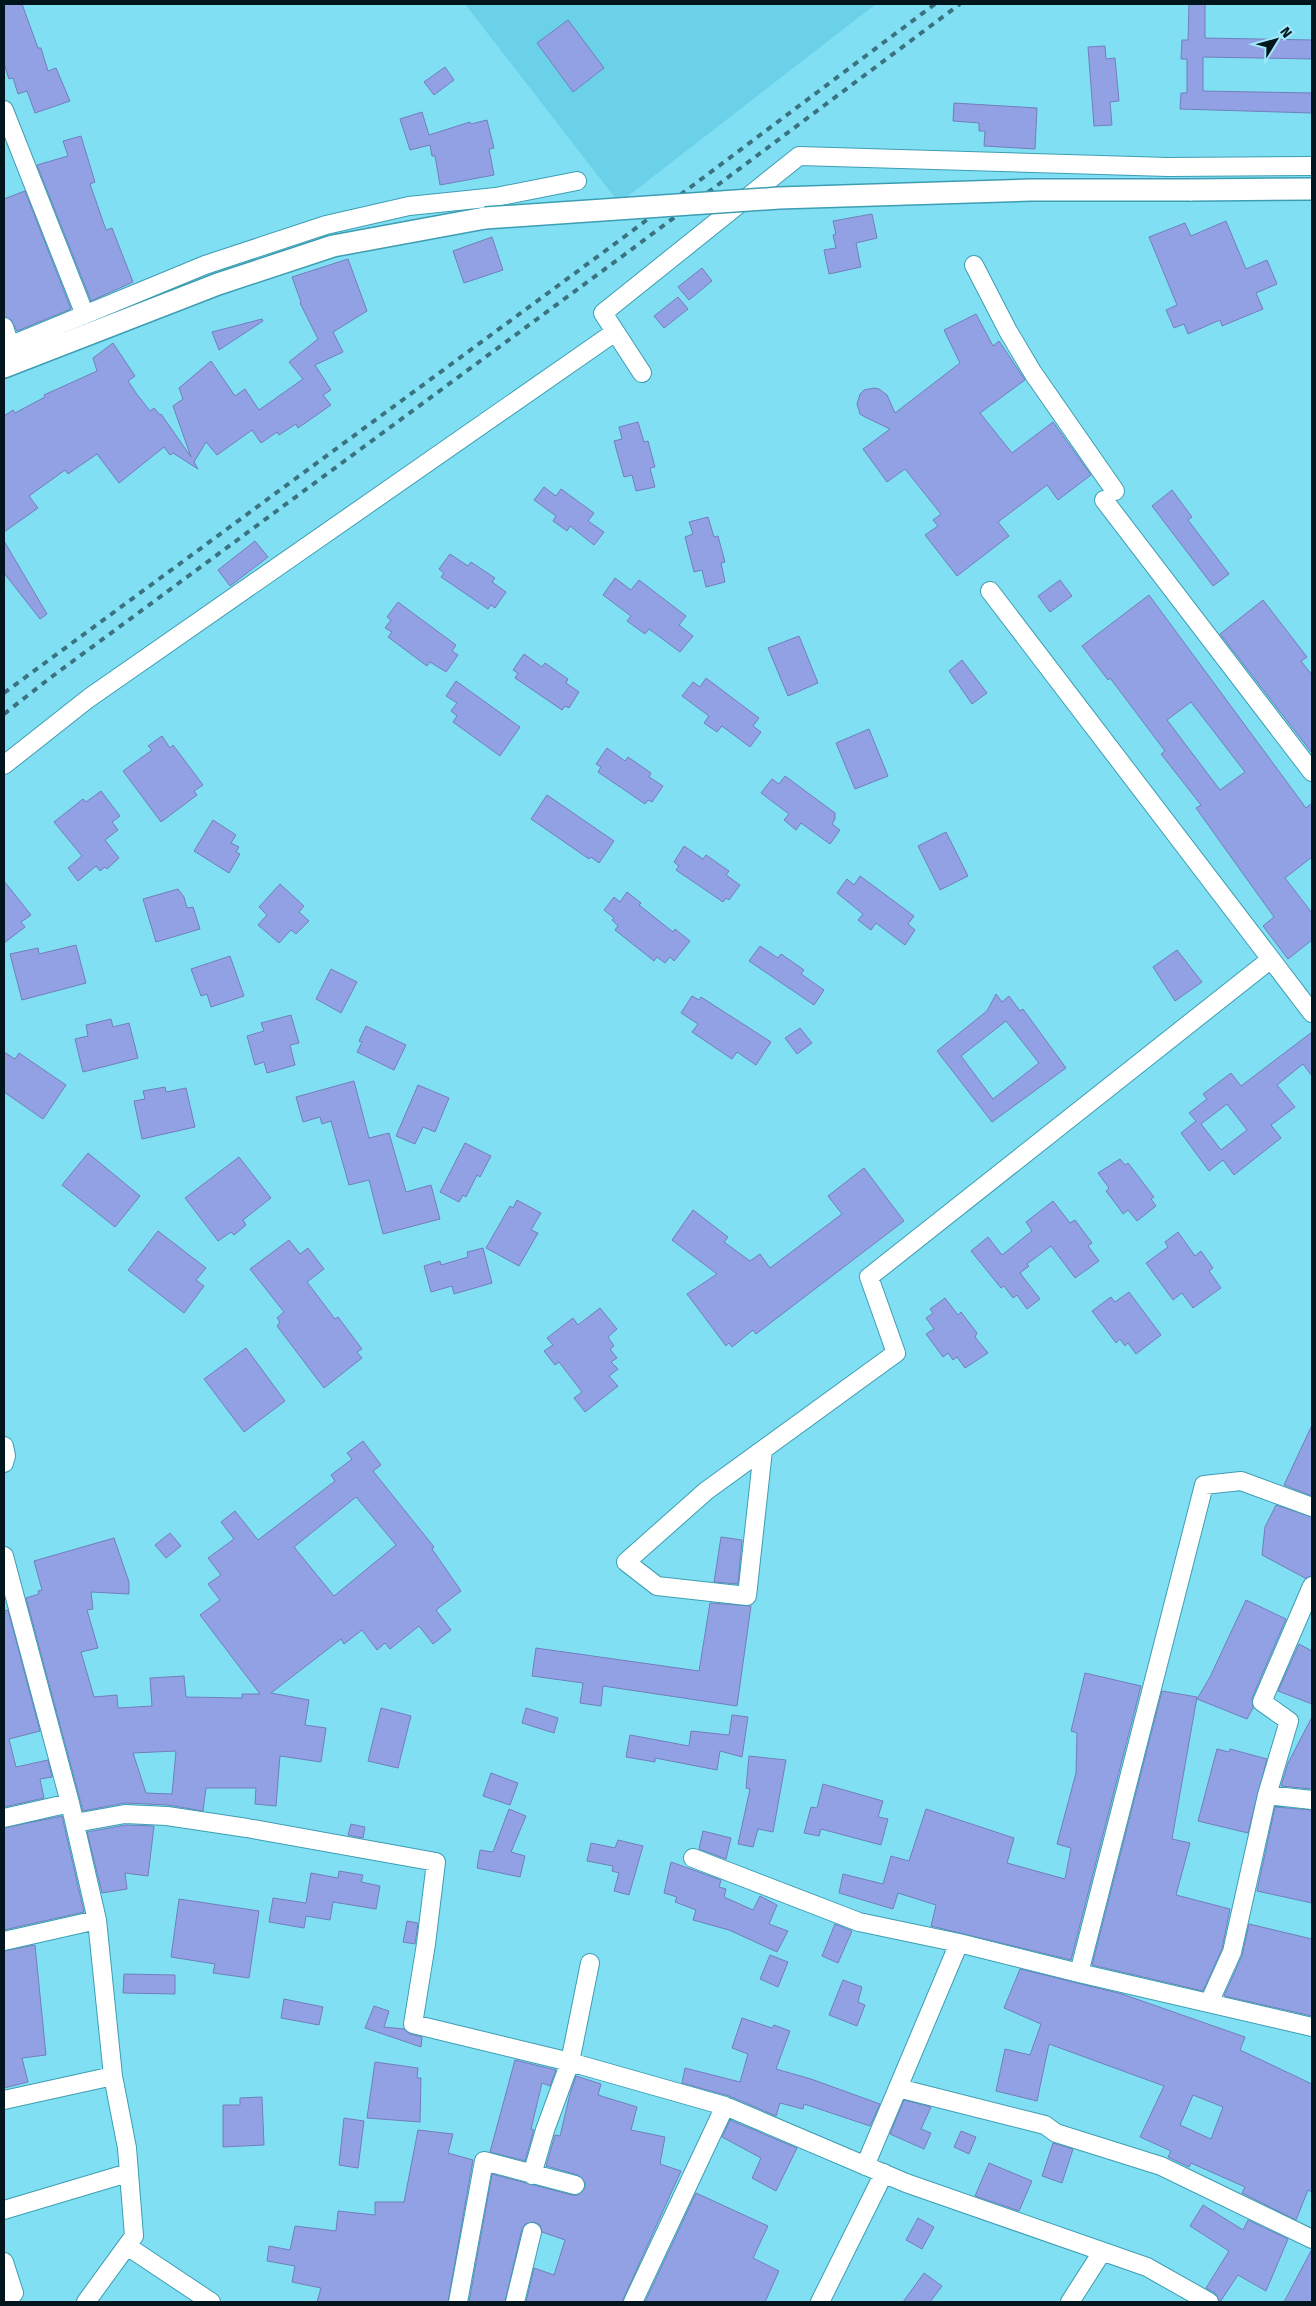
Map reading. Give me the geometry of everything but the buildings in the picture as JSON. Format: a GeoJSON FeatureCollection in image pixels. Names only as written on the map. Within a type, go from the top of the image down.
{"type":"FeatureCollection","features":[{"type":"Feature","properties":{"kind":"street"},"geometry":{"type":"LineString","coordinates":[[4,110],[85,315]]}},
{"type":"Feature","properties":{"kind":"street"},"geometry":{"type":"LineString","coordinates":[[642,373],[603,313],[799,156],[1168,167],[1312,166]]}},
{"type":"Feature","properties":{"kind":"street"},"geometry":{"type":"LineString","coordinates":[[4,327],[7,347],[205,265],[326,225],[409,206],[496,197],[577,181]]}},
{"type":"Feature","properties":{"kind":"street"},"geometry":{"type":"LineString","coordinates":[[4,368],[210,288],[333,246],[486,218],[779,198],[1031,190],[1312,189]]}},
{"type":"Feature","properties":{"kind":"street"},"geometry":{"type":"LineString","coordinates":[[974,265],[1008,332],[1110,495],[1312,772]]}},
{"type":"Feature","properties":{"kind":"street"},"geometry":{"type":"LineString","coordinates":[[4,765],[89,698],[615,332]]}},
{"type":"Feature","properties":{"kind":"street"},"geometry":{"type":"LineString","coordinates":[[990,591],[1312,1013]]}},
{"type":"Feature","properties":{"kind":"street"},"geometry":{"type":"LineString","coordinates":[[763,1450],[748,1596],[657,1586],[626,1562],[706,1491],[896,1353],[869,1277],[1271,960]]}},
{"type":"Feature","properties":{"kind":"street"},"geometry":{"type":"LineString","coordinates":[[4,1446],[6,1456],[4,1463]]}},
{"type":"Feature","properties":{"kind":"street"},"geometry":{"type":"LineString","coordinates":[[1079,1973],[1204,1485],[1241,1481],[1312,1508]]}},
{"type":"Feature","properties":{"kind":"street"},"geometry":{"type":"LineString","coordinates":[[4,1556],[70,1803],[97,1920],[113,2076],[127,2148],[134,2236],[86,2302]]}},
{"type":"Feature","properties":{"kind":"street"},"geometry":{"type":"LineString","coordinates":[[1209,2003],[1232,1952],[1267,1795],[1289,1722],[1262,1702],[1312,1586]]}},
{"type":"Feature","properties":{"kind":"street"},"geometry":{"type":"LineString","coordinates":[[1267,1795],[1312,1800]]}},
{"type":"Feature","properties":{"kind":"street"},"geometry":{"type":"LineString","coordinates":[[4,1818],[70,1803]]}},
{"type":"Feature","properties":{"kind":"street"},"geometry":{"type":"LineString","coordinates":[[75,1823],[125,1814],[167,1816],[248,1828],[436,1862],[426,1944],[413,2024],[570,2062],[725,2106],[906,2183],[1147,2267],[1209,2302]]}},
{"type":"Feature","properties":{"kind":"street"},"geometry":{"type":"LineString","coordinates":[[693,1858],[859,1922],[959,1943],[1312,2027]]}},
{"type":"Feature","properties":{"kind":"street"},"geometry":{"type":"LineString","coordinates":[[4,1942],[97,1920]]}},
{"type":"Feature","properties":{"kind":"street"},"geometry":{"type":"LineString","coordinates":[[865,2166],[959,1943]]}},
{"type":"Feature","properties":{"kind":"street"},"geometry":{"type":"LineString","coordinates":[[532,2175],[545,2130],[570,2062],[590,1963]]}},
{"type":"Feature","properties":{"kind":"street"},"geometry":{"type":"LineString","coordinates":[[4,2100],[113,2076]]}},
{"type":"Feature","properties":{"kind":"street"},"geometry":{"type":"LineString","coordinates":[[898,2088],[1044,2126],[1056,2133],[1161,2166],[1312,2239]]}},
{"type":"Feature","properties":{"kind":"street"},"geometry":{"type":"LineString","coordinates":[[633,2302],[725,2106]]}},
{"type":"Feature","properties":{"kind":"street"},"geometry":{"type":"LineString","coordinates":[[458,2302],[484,2161],[575,2185]]}},
{"type":"Feature","properties":{"kind":"street"},"geometry":{"type":"LineString","coordinates":[[4,2210],[128,2172]]}},
{"type":"Feature","properties":{"kind":"street"},"geometry":{"type":"LineString","coordinates":[[820,2302],[884,2173]]}},
{"type":"Feature","properties":{"kind":"street"},"geometry":{"type":"LineString","coordinates":[[515,2302],[532,2232]]}},
{"type":"Feature","properties":{"kind":"street"},"geometry":{"type":"LineString","coordinates":[[126,2246],[211,2302]]}},
{"type":"Feature","properties":{"kind":"street"},"geometry":{"type":"LineString","coordinates":[[1070,2302],[1102,2252]]}},
{"type":"Feature","properties":{"kind":"street"},"geometry":{"type":"LineString","coordinates":[[4,2262],[14,2293],[7,2302]]}},
{"type":"Feature","properties":{"kind":"shaded area"},"geometry":{"type":"Polygon","coordinates":[[[465,4],[876,4],[619,203],[465,4]]]}},
{"type":"Feature","properties":{"kind":"railway"},"geometry":{"type":"LineString","coordinates":[[4,693],[616,243],[935,4]]}},
{"type":"Feature","properties":{"kind":"railway"},"geometry":{"type":"LineString","coordinates":[[4,714],[960,4]]}}]}
